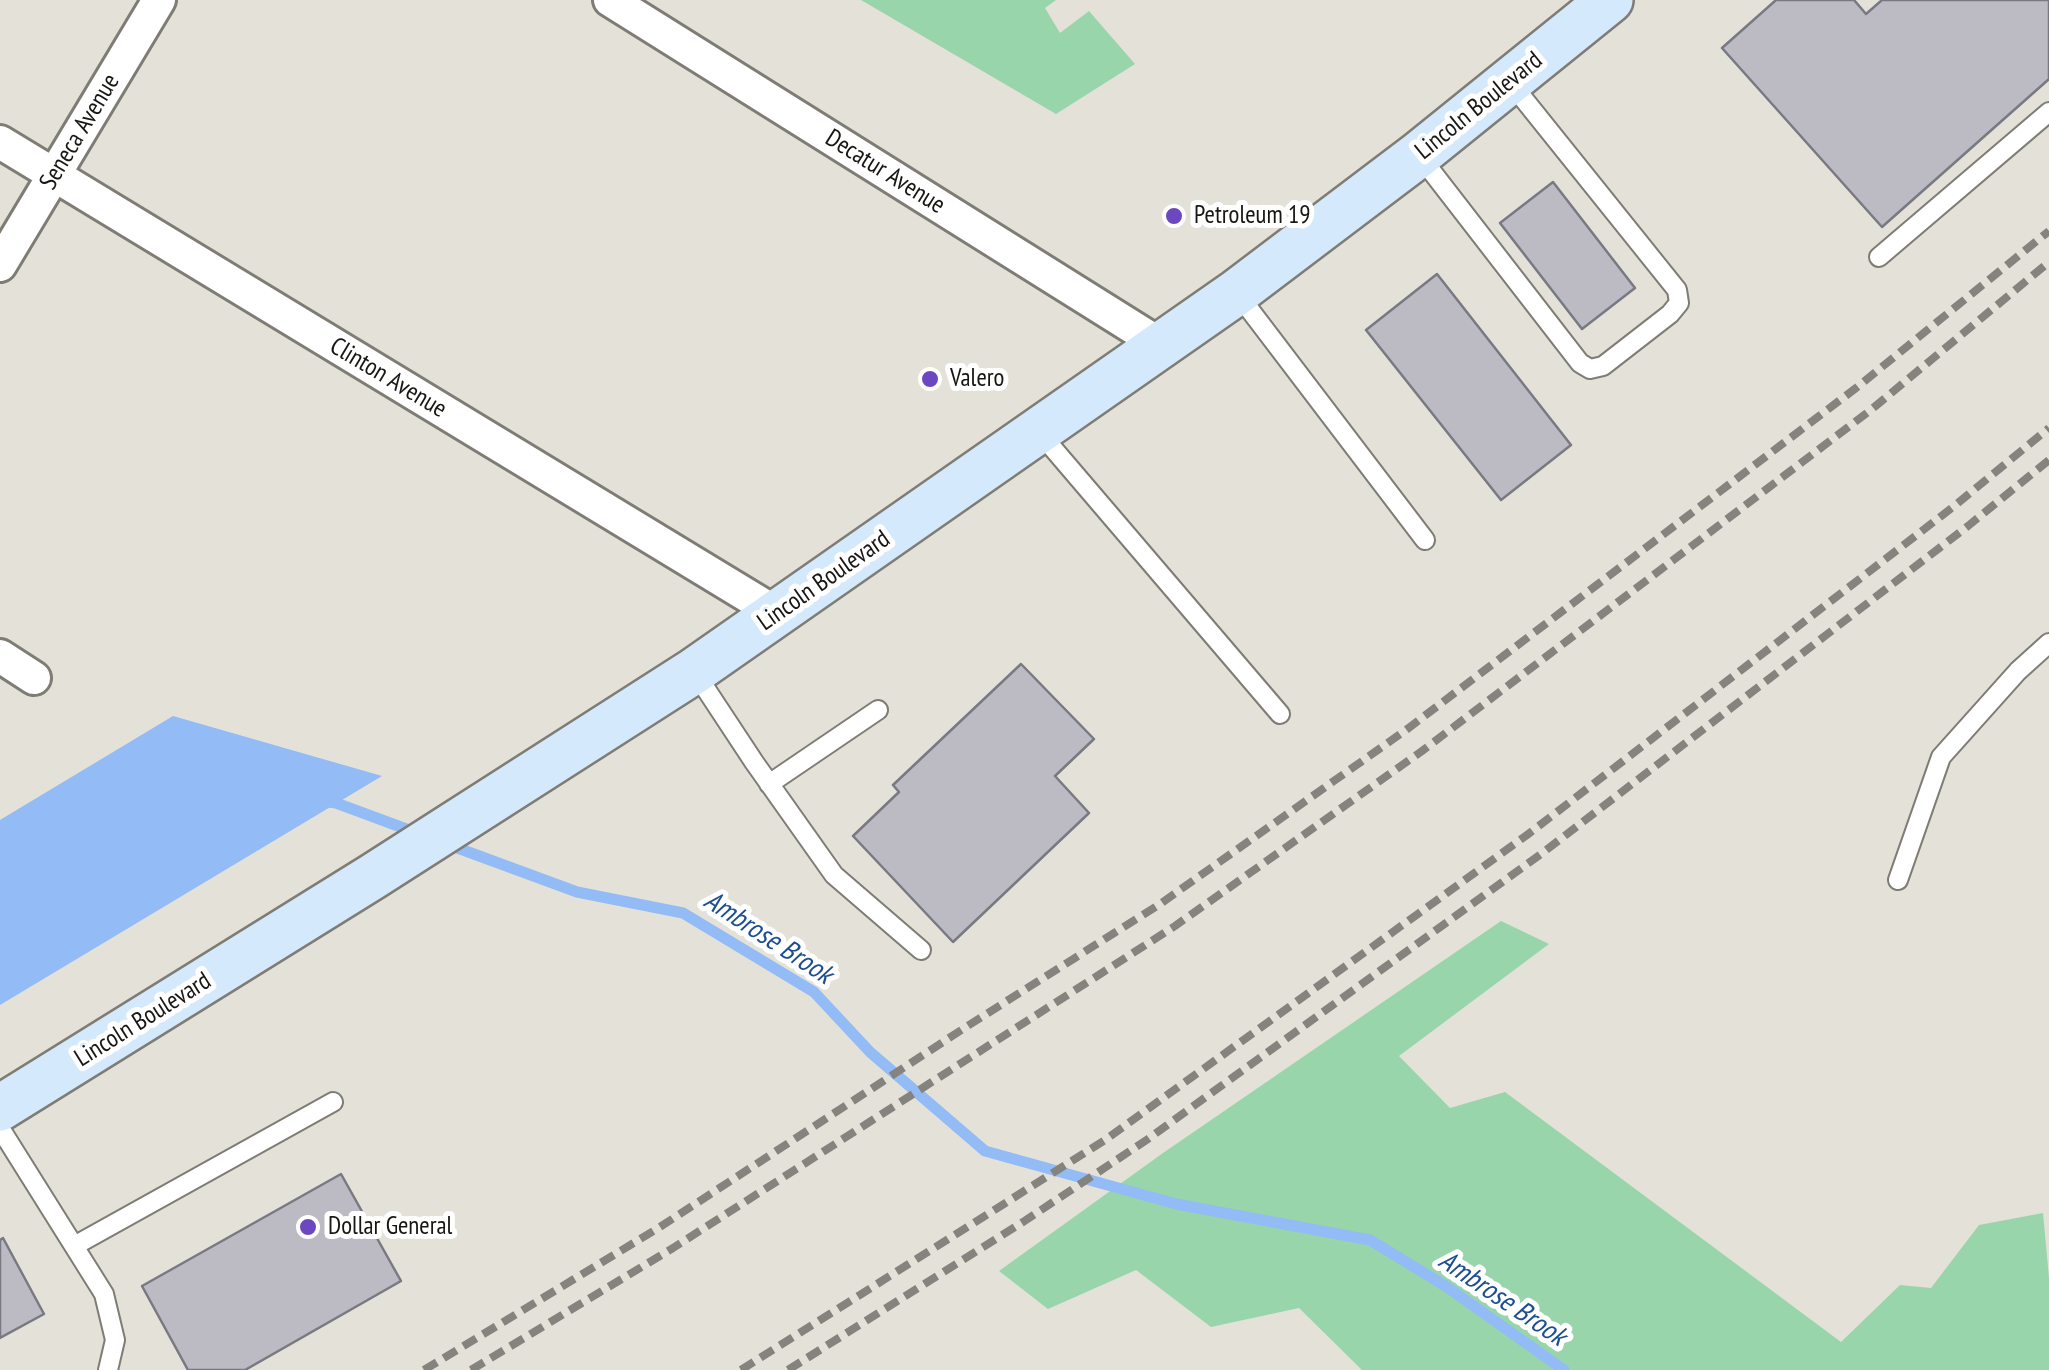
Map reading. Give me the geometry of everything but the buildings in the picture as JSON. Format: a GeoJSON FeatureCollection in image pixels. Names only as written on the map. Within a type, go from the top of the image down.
{"type":"FeatureCollection","features":[{"type":"Feature","properties":{"kind":"main road","name":"Lincoln Boulevard"},"geometry":{"type":"LineString","coordinates":[[0,1108],[694,671],[1237,292],[1418,155],[1610,0]]}},
{"type":"Feature","properties":{"kind":"street","name":"Seneca Avenue"},"geometry":{"type":"LineString","coordinates":[[0,265],[159,0]]}},
{"type":"Feature","properties":{"kind":"street","name":"Decatur Avenue"},"geometry":{"type":"LineString","coordinates":[[610,0],[1160,345]]}},
{"type":"Feature","properties":{"kind":"street","name":"Clinton Avenue"},"geometry":{"type":"LineString","coordinates":[[0,142],[776,613]]}},
{"type":"Feature","properties":{"kind":"street"},"geometry":{"type":"LineString","coordinates":[[0,656],[34,678]]}},
{"type":"Feature","properties":{"kind":"lane"},"geometry":{"type":"LineString","coordinates":[[1418,155],[1580,363],[1590,369],[1603,366],[1670,314],[1680,303],[1677,290],[1510,82]]}},
{"type":"Feature","properties":{"kind":"lane"},"geometry":{"type":"LineString","coordinates":[[1879,257],[2049,112]]}},
{"type":"Feature","properties":{"kind":"lane"},"geometry":{"type":"LineString","coordinates":[[1237,292],[1424,540]]}},
{"type":"Feature","properties":{"kind":"lane"},"geometry":{"type":"LineString","coordinates":[[1039,432],[1280,714]]}},
{"type":"Feature","properties":{"kind":"lane"},"geometry":{"type":"LineString","coordinates":[[1898,880],[1941,758],[2018,671],[2049,643]]}},
{"type":"Feature","properties":{"kind":"lane"},"geometry":{"type":"LineString","coordinates":[[694,671],[834,874],[920,950]]}},
{"type":"Feature","properties":{"kind":"lane"},"geometry":{"type":"LineString","coordinates":[[770,784],[878,710]]}},
{"type":"Feature","properties":{"kind":"lane"},"geometry":{"type":"LineString","coordinates":[[74,1246],[332,1102]]}},
{"type":"Feature","properties":{"kind":"lane"},"geometry":{"type":"LineString","coordinates":[[0,1128],[104,1294],[115,1340],[108,1370]]}},
{"type":"Feature","properties":{"kind":"green space"},"geometry":{"type":"Polygon","coordinates":[[[861,0],[1056,0],[1045,8],[1060,33],[1089,11],[1135,64],[1056,114],[861,0]]]}},
{"type":"Feature","properties":{"kind":"green space"},"geometry":{"type":"Polygon","coordinates":[[[1501,921],[1549,944],[1399,1056],[1450,1108],[1505,1092],[1841,1342],[1900,1285],[1931,1288],[1979,1225],[2043,1213],[2049,1278],[2049,1370],[1362,1370],[1299,1308],[1211,1327],[1136,1270],[1048,1309],[999,1271],[1163,1153],[1501,921]]]}},
{"type":"Feature","properties":{"kind":"water"},"geometry":{"type":"Polygon","coordinates":[[[173,716],[382,776],[0,1005],[0,820],[173,716]]]}},
{"type":"Feature","properties":{"kind":"waterway","name":"Ambrose Brook"},"geometry":{"type":"LineString","coordinates":[[322,801],[417,833]]}},
{"type":"Feature","properties":{"kind":"waterway","name":"Ambrose Brook"},"geometry":{"type":"LineString","coordinates":[[444,843],[577,892],[683,913],[814,992],[870,1052],[985,1151],[1176,1204],[1370,1240],[1447,1287],[1564,1370]]}},
{"type":"Feature","properties":{"kind":"railway"},"geometry":{"type":"LineString","coordinates":[[424,1370],[660,1227],[1160,904],[1406,730],[1856,388],[2049,231]]}},
{"type":"Feature","properties":{"kind":"railway"},"geometry":{"type":"LineString","coordinates":[[471,1370],[673,1248],[1175,926],[1422,751],[1872,409],[2049,262]]}},
{"type":"Feature","properties":{"kind":"railway"},"geometry":{"type":"LineString","coordinates":[[741,1370],[1105,1140],[1527,835],[1953,507],[2049,428]]}},
{"type":"Feature","properties":{"kind":"railway"},"geometry":{"type":"LineString","coordinates":[[788,1370],[1148,1139],[1541,854],[2049,460]]}},
{"type":"Feature","properties":{"kind":"place","name":"Petroleum 19"},"geometry":{"type":"Point","coordinates":[1174,216]}},
{"type":"Feature","properties":{"kind":"place","name":"Valero"},"geometry":{"type":"Point","coordinates":[930,379]}},
{"type":"Feature","properties":{"kind":"place","name":"Dollar General"},"geometry":{"type":"Point","coordinates":[308,1227]}}]}
